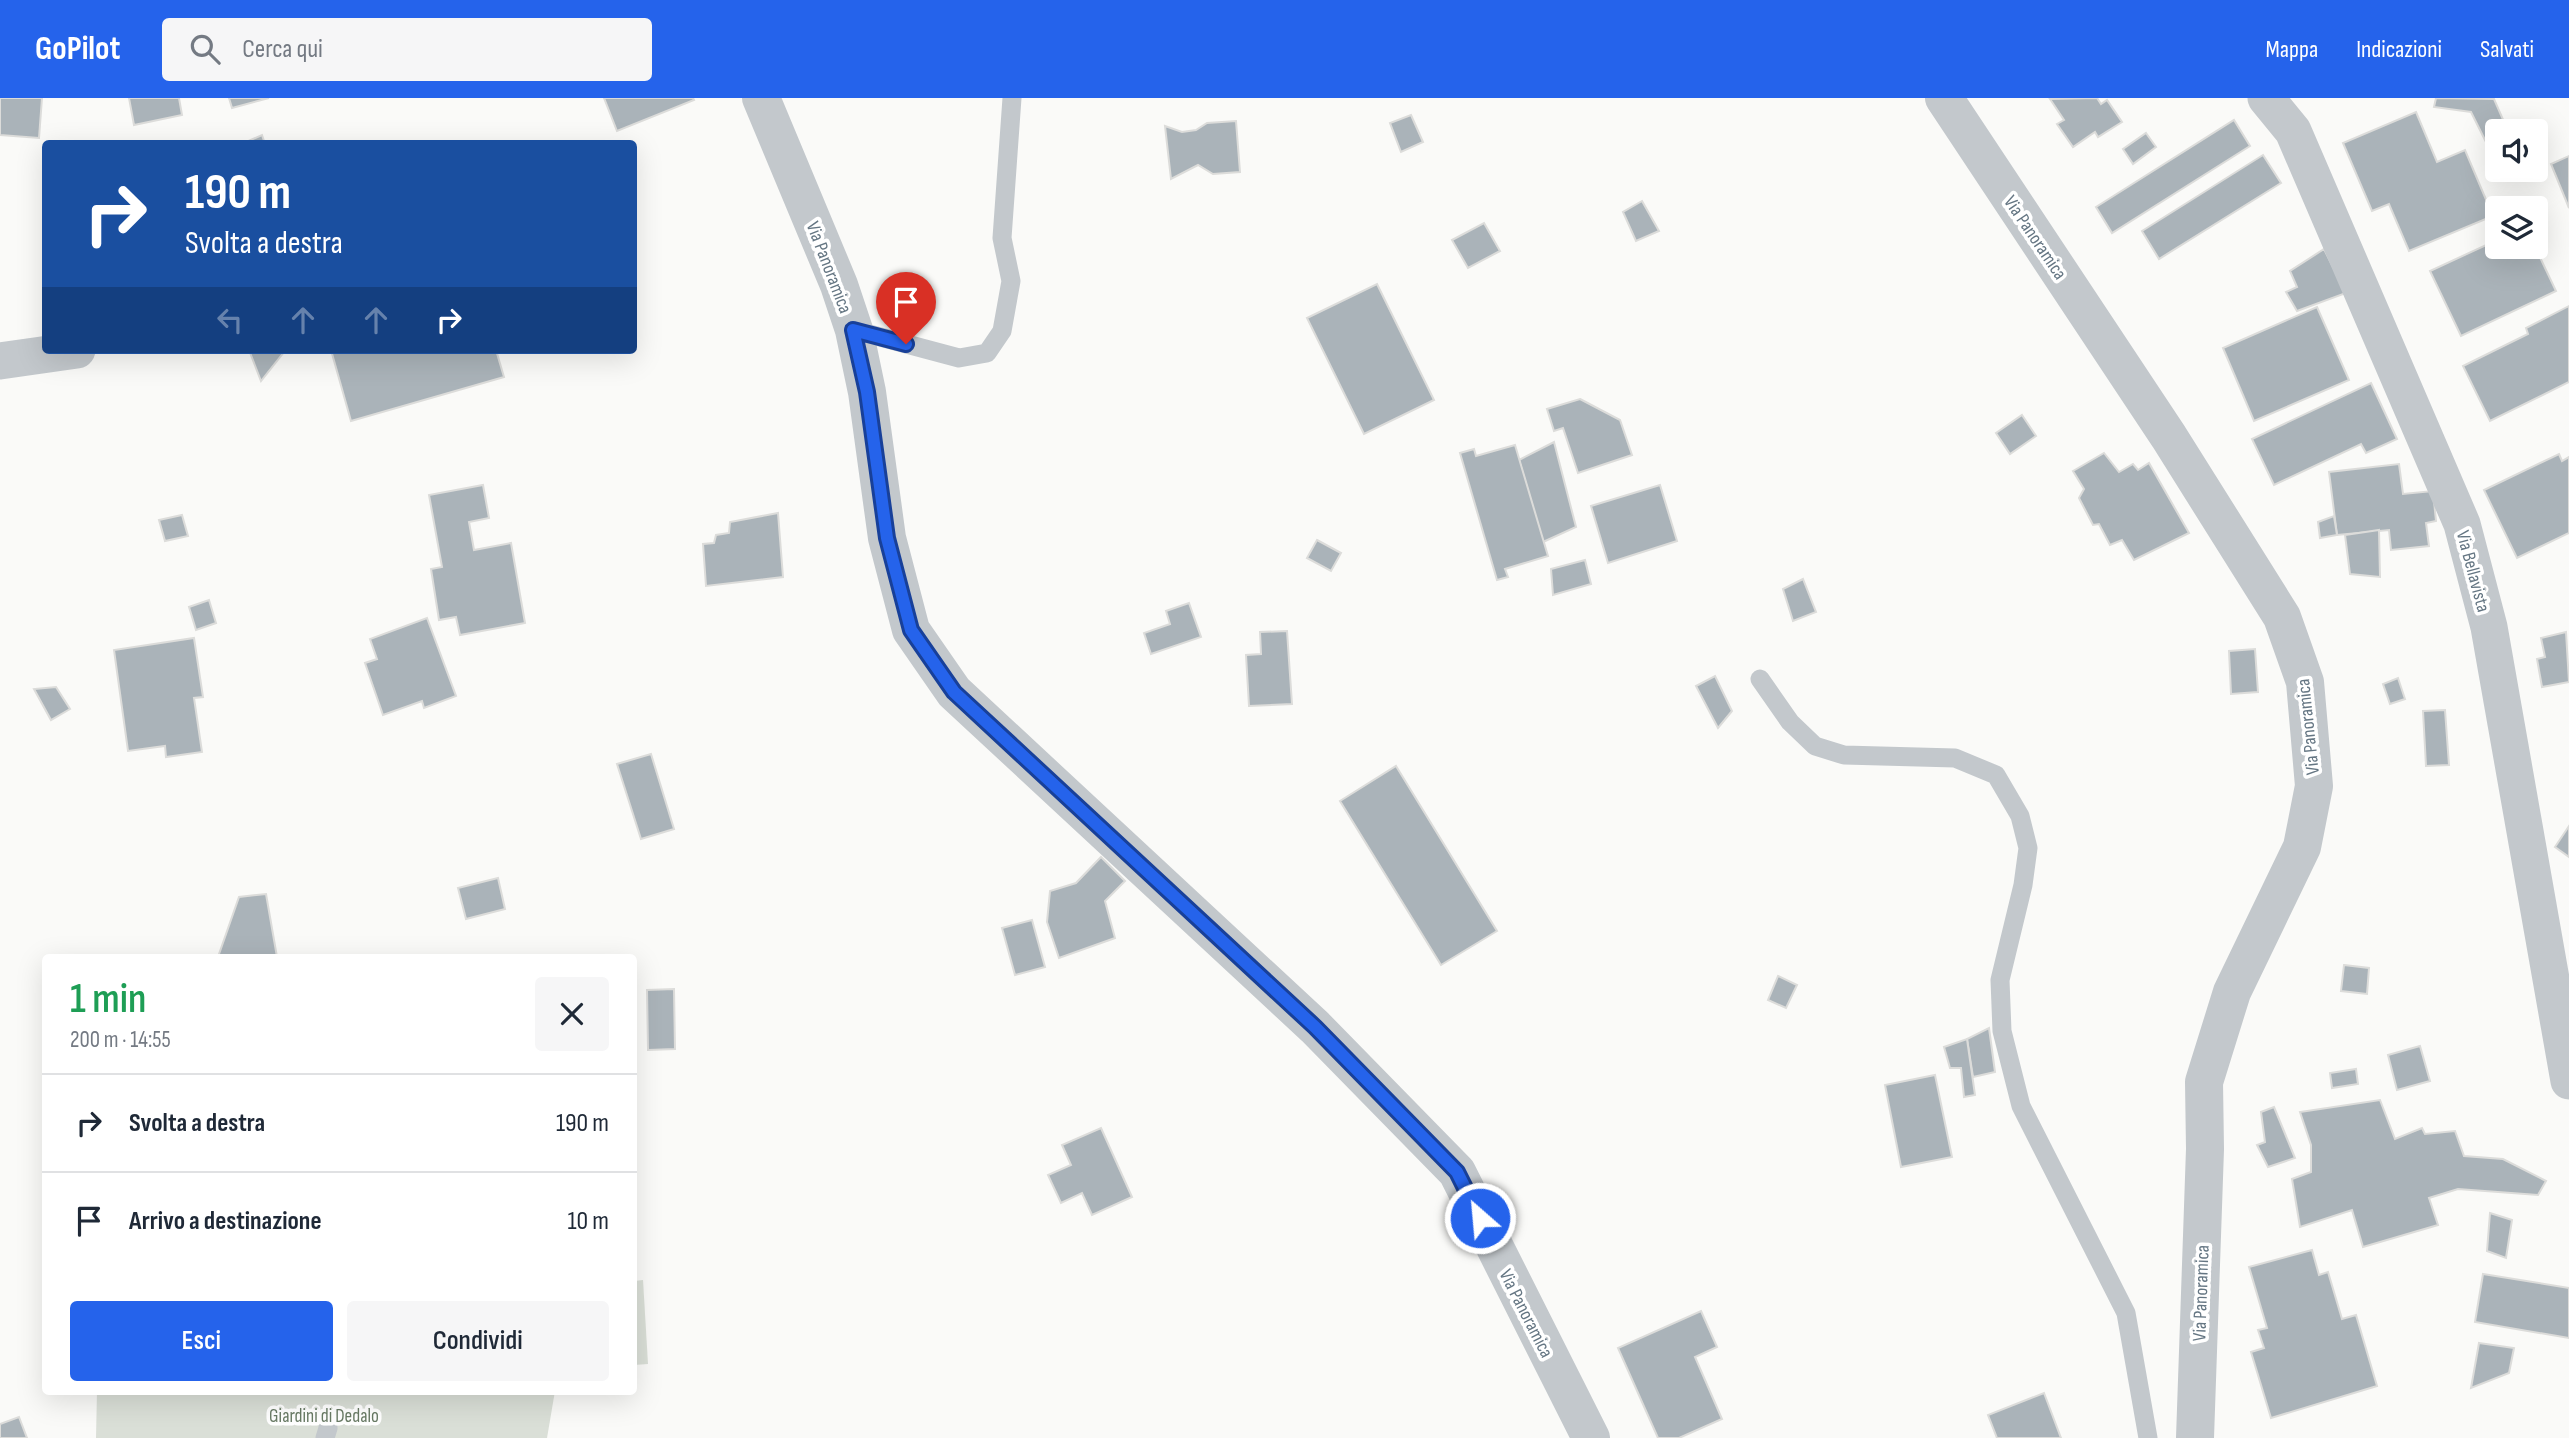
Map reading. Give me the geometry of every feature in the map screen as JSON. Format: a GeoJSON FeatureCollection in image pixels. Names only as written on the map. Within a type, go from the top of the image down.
{"type":"FeatureCollection","features":[{"type":"Feature","properties":{"kind":"street","name":"Via Panoramica"},"geometry":{"type":"LineString","coordinates":[[761,98],[839,285],[853,330],[867,392],[887,538],[911,630],[954,692],[1315,1027],[1457,1172],[1591,1438]]}},
{"type":"Feature","properties":{"kind":"street","name":"Via Panoramica"},"geometry":{"type":"LineString","coordinates":[[1944,98],[2169,437],[2282,617],[2305,682],[2314,786],[2302,848],[2232,992],[2204,1082],[2205,1149],[2195,1438]]}},
{"type":"Feature","properties":{"kind":"street","name":"Via Bellavista"},"geometry":{"type":"LineString","coordinates":[[2266,98],[2293,131],[2462,524],[2489,627],[2558,954],[2569,1081]]}},
{"type":"Feature","properties":{"kind":"street"},"geometry":{"type":"LineString","coordinates":[[0,361],[49,354]]}},
{"type":"Feature","properties":{"kind":"lane"},"geometry":{"type":"LineString","coordinates":[[853,330],[959,358],[987,353],[1002,331],[1011,281],[1002,238],[1012,98]]}},
{"type":"Feature","properties":{"kind":"lane"},"geometry":{"type":"LineString","coordinates":[[1760,679],[1790,722],[1815,746],[1844,755],[1955,758],[1996,775],[2020,816],[2028,848],[2023,885],[2000,980],[2002,1031],[2021,1106],[2126,1313],[2148,1438]]}},
{"type":"Feature","properties":{"kind":"green space"},"geometry":{"type":"Polygon","coordinates":[[[643,1280],[648,1364],[637,1365],[637,1281],[643,1280]]]}},
{"type":"Feature","properties":{"kind":"green space","name":"Giardini di Dedalo"},"geometry":{"type":"Polygon","coordinates":[[[97,1395],[554,1395],[547,1438],[96,1438],[97,1395]]]}},
{"type":"Feature","properties":{"kind":"building"},"geometry":{"type":"Polygon","coordinates":[[[0,98],[42,98],[39,138],[0,135],[0,98]]]}},
{"type":"Feature","properties":{"kind":"building"},"geometry":{"type":"Polygon","coordinates":[[[129,98],[179,98],[182,115],[134,125],[129,98]]]}},
{"type":"Feature","properties":{"kind":"building"},"geometry":{"type":"Polygon","coordinates":[[[229,98],[269,98],[232,108],[229,98]]]}},
{"type":"Feature","properties":{"kind":"building"},"geometry":{"type":"Polygon","coordinates":[[[604,98],[693,98],[694,100],[617,131],[604,98]]]}},
{"type":"Feature","properties":{"kind":"building"},"geometry":{"type":"Polygon","coordinates":[[[2097,98],[2101,104],[2107,100],[2122,122],[2098,137],[2095,132],[2073,147],[2057,124],[2064,120],[2050,99],[2097,98]]]}},
{"type":"Feature","properties":{"kind":"building"},"geometry":{"type":"Polygon","coordinates":[[[2436,98],[2494,99],[2503,119],[2485,119],[2485,140],[2471,112],[2434,107],[2436,98]]]}},
{"type":"Feature","properties":{"kind":"building"},"geometry":{"type":"Polygon","coordinates":[[[2416,112],[2437,162],[2465,150],[2485,197],[2485,219],[2409,251],[2389,204],[2372,211],[2343,143],[2416,112]]]}},
{"type":"Feature","properties":{"kind":"building"},"geometry":{"type":"Polygon","coordinates":[[[1411,115],[1423,142],[1401,152],[1390,123],[1411,115]]]}},
{"type":"Feature","properties":{"kind":"building"},"geometry":{"type":"Polygon","coordinates":[[[2234,120],[2250,146],[2112,233],[2096,207],[2234,120]]]}},
{"type":"Feature","properties":{"kind":"building"},"geometry":{"type":"Polygon","coordinates":[[[1236,121],[1240,172],[1213,174],[1198,165],[1171,179],[1165,126],[1182,132],[1196,130],[1207,123],[1236,121]]]}},
{"type":"Feature","properties":{"kind":"building"},"geometry":{"type":"Polygon","coordinates":[[[2146,133],[2156,147],[2133,164],[2123,149],[2146,133]]]}},
{"type":"Feature","properties":{"kind":"building"},"geometry":{"type":"Polygon","coordinates":[[[262,135],[264,140],[251,140],[262,135]]]}},
{"type":"Feature","properties":{"kind":"building"},"geometry":{"type":"Polygon","coordinates":[[[2263,155],[2281,183],[2159,259],[2142,231],[2263,155]]]}},
{"type":"Feature","properties":{"kind":"building"},"geometry":{"type":"Polygon","coordinates":[[[2569,156],[2569,208],[2551,164],[2569,156]]]}},
{"type":"Feature","properties":{"kind":"building"},"geometry":{"type":"Polygon","coordinates":[[[1642,201],[1659,231],[1636,241],[1623,212],[1642,201]]]}},
{"type":"Feature","properties":{"kind":"building"},"geometry":{"type":"Polygon","coordinates":[[[1484,223],[1500,251],[1468,268],[1452,240],[1484,223]]]}},
{"type":"Feature","properties":{"kind":"building"},"geometry":{"type":"Polygon","coordinates":[[[2485,246],[2485,259],[2541,259],[2556,291],[2461,336],[2430,271],[2485,246]]]}},
{"type":"Feature","properties":{"kind":"building"},"geometry":{"type":"Polygon","coordinates":[[[2324,249],[2346,293],[2297,311],[2286,292],[2297,287],[2290,271],[2324,249]]]}},
{"type":"Feature","properties":{"kind":"building"},"geometry":{"type":"Polygon","coordinates":[[[1377,284],[1434,400],[1364,434],[1307,318],[1377,284]]]}},
{"type":"Feature","properties":{"kind":"building"},"geometry":{"type":"Polygon","coordinates":[[[2569,306],[2569,382],[2490,421],[2463,366],[2528,334],[2526,328],[2569,306]]]}},
{"type":"Feature","properties":{"kind":"building"},"geometry":{"type":"Polygon","coordinates":[[[2317,307],[2349,380],[2254,421],[2223,348],[2317,307]]]}},
{"type":"Feature","properties":{"kind":"building"},"geometry":{"type":"Polygon","coordinates":[[[251,354],[282,354],[261,381],[251,354]]]}},
{"type":"Feature","properties":{"kind":"building"},"geometry":{"type":"Polygon","coordinates":[[[332,354],[497,354],[504,377],[351,421],[332,354]]]}},
{"type":"Feature","properties":{"kind":"building"},"geometry":{"type":"Polygon","coordinates":[[[2371,383],[2397,439],[2366,453],[2361,444],[2274,485],[2252,439],[2371,383]]]}},
{"type":"Feature","properties":{"kind":"building"},"geometry":{"type":"Polygon","coordinates":[[[1580,399],[1620,420],[1632,455],[1578,473],[1563,428],[1554,431],[1547,409],[1580,399]]]}},
{"type":"Feature","properties":{"kind":"building"},"geometry":{"type":"Polygon","coordinates":[[[2022,415],[2036,436],[2010,454],[1996,433],[2022,415]]]}},
{"type":"Feature","properties":{"kind":"building"},"geometry":{"type":"Polygon","coordinates":[[[1554,442],[1576,527],[1543,542],[1519,460],[1554,442]]]}},
{"type":"Feature","properties":{"kind":"building"},"geometry":{"type":"Polygon","coordinates":[[[1515,445],[1548,556],[1505,569],[1508,577],[1497,580],[1460,453],[1474,449],[1476,456],[1515,445]]]}},
{"type":"Feature","properties":{"kind":"building"},"geometry":{"type":"Polygon","coordinates":[[[2104,453],[2119,472],[2133,464],[2138,470],[2149,463],[2189,533],[2134,560],[2122,540],[2110,545],[2099,524],[2093,525],[2079,498],[2084,489],[2073,471],[2104,453]]]}},
{"type":"Feature","properties":{"kind":"building"},"geometry":{"type":"Polygon","coordinates":[[[2559,454],[2562,461],[2569,457],[2569,533],[2517,558],[2484,490],[2559,454]]]}},
{"type":"Feature","properties":{"kind":"building"},"geometry":{"type":"Polygon","coordinates":[[[2399,464],[2403,494],[2433,491],[2436,521],[2426,523],[2429,546],[2391,550],[2389,530],[2337,535],[2329,472],[2399,464]]]}},
{"type":"Feature","properties":{"kind":"building"},"geometry":{"type":"Polygon","coordinates":[[[483,485],[489,518],[469,522],[474,550],[511,543],[525,623],[460,635],[456,617],[439,620],[431,569],[442,567],[429,495],[483,485]]]}},
{"type":"Feature","properties":{"kind":"building"},"geometry":{"type":"Polygon","coordinates":[[[1660,485],[1677,541],[1608,563],[1591,506],[1660,485]]]}},
{"type":"Feature","properties":{"kind":"building"},"geometry":{"type":"Polygon","coordinates":[[[778,513],[783,577],[706,586],[703,544],[714,543],[716,535],[729,533],[730,522],[778,513]]]}},
{"type":"Feature","properties":{"kind":"building"},"geometry":{"type":"Polygon","coordinates":[[[182,515],[188,536],[165,541],[159,520],[182,515]]]}},
{"type":"Feature","properties":{"kind":"building"},"geometry":{"type":"Polygon","coordinates":[[[2334,516],[2337,535],[2320,538],[2318,522],[2334,516]]]}},
{"type":"Feature","properties":{"kind":"building"},"geometry":{"type":"Polygon","coordinates":[[[2379,530],[2380,577],[2350,574],[2345,535],[2379,530]]]}},
{"type":"Feature","properties":{"kind":"building"},"geometry":{"type":"Polygon","coordinates":[[[1317,540],[1341,553],[1331,571],[1307,558],[1317,540]]]}},
{"type":"Feature","properties":{"kind":"building"},"geometry":{"type":"Polygon","coordinates":[[[1585,560],[1591,584],[1553,595],[1551,569],[1585,560]]]}},
{"type":"Feature","properties":{"kind":"building"},"geometry":{"type":"Polygon","coordinates":[[[1803,579],[1816,612],[1793,621],[1783,589],[1803,579]]]}},
{"type":"Feature","properties":{"kind":"building"},"geometry":{"type":"Polygon","coordinates":[[[209,600],[216,623],[196,630],[189,607],[209,600]]]}},
{"type":"Feature","properties":{"kind":"building"},"geometry":{"type":"Polygon","coordinates":[[[1189,603],[1201,637],[1151,654],[1144,633],[1170,624],[1166,611],[1189,603]]]}},
{"type":"Feature","properties":{"kind":"building"},"geometry":{"type":"Polygon","coordinates":[[[427,618],[456,696],[424,708],[422,701],[383,715],[365,663],[377,659],[370,639],[427,618]]]}},
{"type":"Feature","properties":{"kind":"building"},"geometry":{"type":"Polygon","coordinates":[[[1287,631],[1292,704],[1249,706],[1246,655],[1261,654],[1260,632],[1287,631]]]}},
{"type":"Feature","properties":{"kind":"building"},"geometry":{"type":"Polygon","coordinates":[[[2566,632],[2569,682],[2542,687],[2537,659],[2545,657],[2541,638],[2566,632]]]}},
{"type":"Feature","properties":{"kind":"building"},"geometry":{"type":"Polygon","coordinates":[[[194,638],[203,697],[194,698],[202,752],[166,757],[165,746],[128,751],[114,650],[194,638]]]}},
{"type":"Feature","properties":{"kind":"building"},"geometry":{"type":"Polygon","coordinates":[[[2255,649],[2258,692],[2231,694],[2229,651],[2255,649]]]}},
{"type":"Feature","properties":{"kind":"building"},"geometry":{"type":"Polygon","coordinates":[[[1715,676],[1732,711],[1718,728],[1696,686],[1715,676]]]}},
{"type":"Feature","properties":{"kind":"building"},"geometry":{"type":"Polygon","coordinates":[[[2398,678],[2405,699],[2390,704],[2383,684],[2398,678]]]}},
{"type":"Feature","properties":{"kind":"building"},"geometry":{"type":"Polygon","coordinates":[[[56,687],[70,709],[51,720],[34,689],[56,687]]]}},
{"type":"Feature","properties":{"kind":"building"},"geometry":{"type":"Polygon","coordinates":[[[2445,710],[2449,765],[2426,766],[2423,711],[2445,710]]]}},
{"type":"Feature","properties":{"kind":"building"},"geometry":{"type":"Polygon","coordinates":[[[651,754],[674,829],[641,839],[617,764],[651,754]]]}},
{"type":"Feature","properties":{"kind":"building"},"geometry":{"type":"Polygon","coordinates":[[[1396,766],[1497,931],[1441,965],[1340,801],[1396,766]]]}},
{"type":"Feature","properties":{"kind":"building"},"geometry":{"type":"Polygon","coordinates":[[[2569,826],[2569,857],[2555,847],[2569,826]]]}},
{"type":"Feature","properties":{"kind":"building"},"geometry":{"type":"Polygon","coordinates":[[[1101,857],[1125,881],[1105,901],[1115,938],[1059,958],[1047,922],[1050,891],[1076,883],[1101,857]]]}},
{"type":"Feature","properties":{"kind":"building"},"geometry":{"type":"Polygon","coordinates":[[[498,878],[505,909],[466,919],[458,888],[498,878]]]}},
{"type":"Feature","properties":{"kind":"building"},"geometry":{"type":"Polygon","coordinates":[[[266,894],[276,954],[219,954],[239,897],[266,894]]]}},
{"type":"Feature","properties":{"kind":"building"},"geometry":{"type":"Polygon","coordinates":[[[1032,920],[1045,967],[1015,975],[1002,928],[1032,920]]]}},
{"type":"Feature","properties":{"kind":"building"},"geometry":{"type":"Polygon","coordinates":[[[2344,965],[2369,968],[2367,994],[2341,991],[2344,965]]]}},
{"type":"Feature","properties":{"kind":"building"},"geometry":{"type":"Polygon","coordinates":[[[1778,976],[1797,985],[1786,1008],[1768,1000],[1778,976]]]}},
{"type":"Feature","properties":{"kind":"building"},"geometry":{"type":"Polygon","coordinates":[[[674,989],[675,1049],[648,1050],[647,990],[674,989]]]}},
{"type":"Feature","properties":{"kind":"building"},"geometry":{"type":"Polygon","coordinates":[[[1989,1028],[1995,1072],[1973,1077],[1967,1039],[1989,1028]]]}},
{"type":"Feature","properties":{"kind":"building"},"geometry":{"type":"Polygon","coordinates":[[[1967,1039],[1975,1095],[1964,1097],[1961,1068],[1950,1068],[1944,1047],[1967,1039]]]}},
{"type":"Feature","properties":{"kind":"building"},"geometry":{"type":"Polygon","coordinates":[[[2420,1046],[2430,1081],[2397,1090],[2388,1055],[2420,1046]]]}},
{"type":"Feature","properties":{"kind":"building"},"geometry":{"type":"Polygon","coordinates":[[[2356,1069],[2358,1084],[2332,1088],[2330,1073],[2356,1069]]]}},
{"type":"Feature","properties":{"kind":"building"},"geometry":{"type":"Polygon","coordinates":[[[1935,1075],[1952,1157],[1901,1167],[1885,1085],[1935,1075]]]}},
{"type":"Feature","properties":{"kind":"building"},"geometry":{"type":"Polygon","coordinates":[[[2380,1100],[2395,1139],[2422,1128],[2425,1134],[2455,1131],[2464,1156],[2503,1159],[2546,1181],[2538,1195],[2458,1189],[2429,1198],[2438,1225],[2363,1247],[2352,1210],[2300,1227],[2292,1179],[2311,1172],[2311,1145],[2300,1112],[2380,1100]]]}},
{"type":"Feature","properties":{"kind":"building"},"geometry":{"type":"Polygon","coordinates":[[[2274,1107],[2295,1158],[2268,1167],[2257,1145],[2265,1142],[2261,1112],[2274,1107]]]}},
{"type":"Feature","properties":{"kind":"building"},"geometry":{"type":"Polygon","coordinates":[[[1101,1128],[1132,1197],[1092,1215],[1082,1193],[1061,1203],[1048,1175],[1071,1165],[1062,1145],[1101,1128]]]}},
{"type":"Feature","properties":{"kind":"building"},"geometry":{"type":"Polygon","coordinates":[[[2490,1213],[2512,1220],[2506,1258],[2487,1251],[2490,1213]]]}},
{"type":"Feature","properties":{"kind":"building"},"geometry":{"type":"Polygon","coordinates":[[[2312,1250],[2319,1275],[2328,1272],[2342,1319],[2356,1315],[2377,1386],[2271,1418],[2251,1352],[2264,1348],[2258,1330],[2267,1328],[2249,1267],[2312,1250]]]}},
{"type":"Feature","properties":{"kind":"building"},"geometry":{"type":"Polygon","coordinates":[[[2483,1274],[2569,1288],[2569,1338],[2475,1322],[2483,1274]]]}},
{"type":"Feature","properties":{"kind":"building"},"geometry":{"type":"Polygon","coordinates":[[[1701,1311],[1717,1347],[1695,1357],[1722,1419],[1679,1438],[1658,1438],[1618,1348],[1701,1311]]]}},
{"type":"Feature","properties":{"kind":"building"},"geometry":{"type":"Polygon","coordinates":[[[2479,1343],[2514,1348],[2509,1373],[2471,1388],[2479,1343]]]}},
{"type":"Feature","properties":{"kind":"building"},"geometry":{"type":"Polygon","coordinates":[[[2044,1393],[2061,1438],[1997,1438],[1988,1415],[2044,1393]]]}},
{"type":"Feature","properties":{"kind":"building"},"geometry":{"type":"Polygon","coordinates":[[[19,1417],[27,1438],[0,1438],[0,1424],[19,1417]]]}},
{"type":"Feature","properties":{"kind":"route"},"geometry":{"type":"LineString","coordinates":[[906,344],[853,330],[867,392],[887,538],[911,630],[954,692],[1315,1027],[1457,1172],[1480,1218]]}}]}
